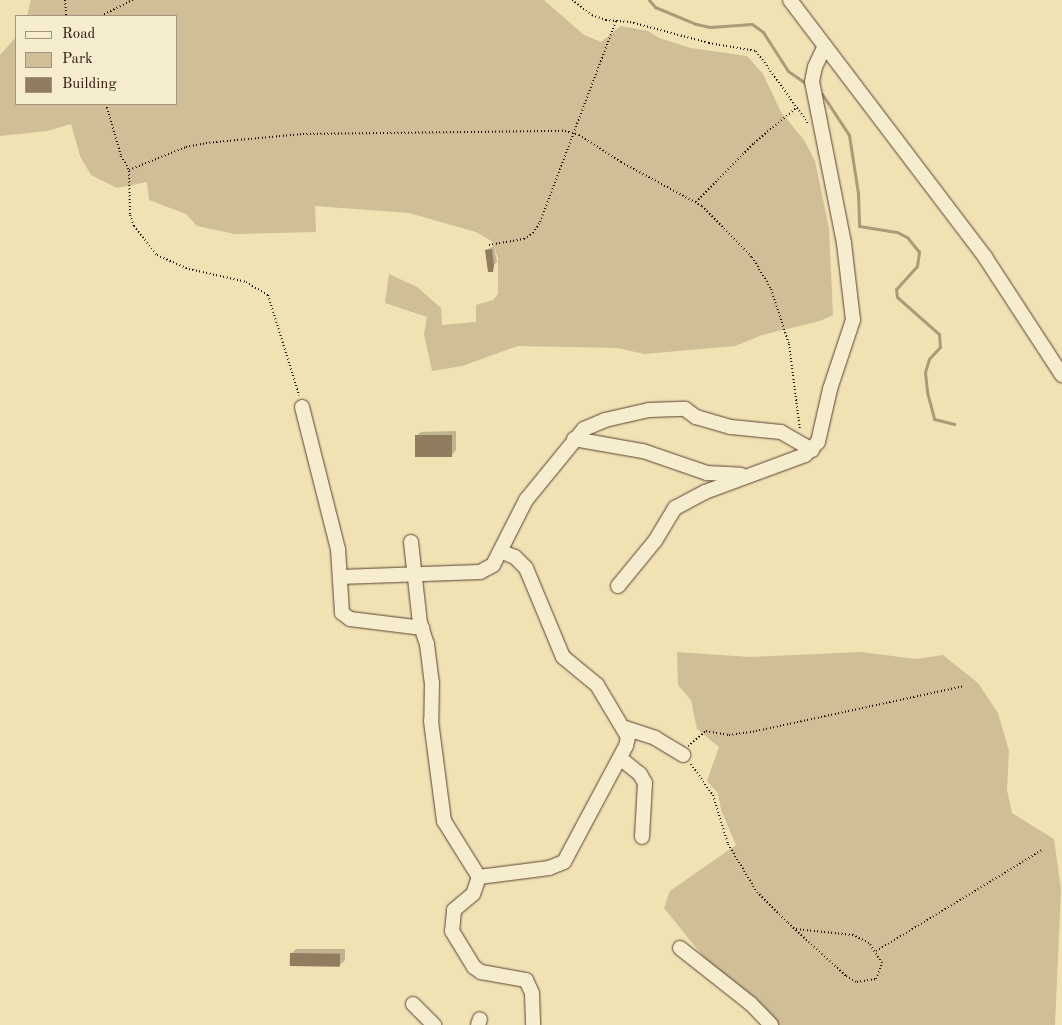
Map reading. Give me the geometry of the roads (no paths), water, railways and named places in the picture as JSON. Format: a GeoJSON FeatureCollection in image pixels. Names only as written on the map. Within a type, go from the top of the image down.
{"type":"FeatureCollection","features":[{"type":"Feature","properties":{"kind":"street"},"geometry":{"type":"LineString","coordinates":[[790,0],[985,257],[1062,375]]}},
{"type":"Feature","properties":{"kind":"street"},"geometry":{"type":"LineString","coordinates":[[618,586],[655,541],[675,508],[706,492],[746,476],[818,442],[830,389],[853,320],[844,243],[812,82],[815,67],[825,46]]}},
{"type":"Feature","properties":{"kind":"street"},"geometry":{"type":"LineString","coordinates":[[302,407],[338,549],[340,605],[345,616],[422,628]]}},
{"type":"Feature","properties":{"kind":"street"},"geometry":{"type":"LineString","coordinates":[[340,576],[480,572],[493,565],[502,552],[526,500],[584,428],[605,420],[649,410],[685,408],[696,417],[710,422],[781,432],[807,447]]}},
{"type":"Feature","properties":{"kind":"street"},"geometry":{"type":"LineString","coordinates":[[574,439],[643,451],[707,473],[746,476]]}},
{"type":"Feature","properties":{"kind":"street"},"geometry":{"type":"LineString","coordinates":[[412,542],[422,628],[432,682],[431,721],[444,820],[479,877]]}},
{"type":"Feature","properties":{"kind":"street"},"geometry":{"type":"LineString","coordinates":[[479,877],[549,868],[564,862],[620,758],[628,737],[626,728],[597,685],[563,657],[526,568],[515,557],[502,552]]}},
{"type":"Feature","properties":{"kind":"street"},"geometry":{"type":"LineString","coordinates":[[626,728],[655,738],[683,755]]}},
{"type":"Feature","properties":{"kind":"street"},"geometry":{"type":"LineString","coordinates":[[620,758],[640,774],[645,783],[642,837]]}},
{"type":"Feature","properties":{"kind":"street"},"geometry":{"type":"LineString","coordinates":[[479,877],[473,894],[454,910],[452,931],[474,967],[481,972],[526,980],[532,993],[533,1025]]}},
{"type":"Feature","properties":{"kind":"street"},"geometry":{"type":"LineString","coordinates":[[680,948],[751,1004],[771,1025]]}},
{"type":"Feature","properties":{"kind":"street"},"geometry":{"type":"LineString","coordinates":[[413,1004],[434,1025]]}},
{"type":"Feature","properties":{"kind":"waterway"},"geometry":{"type":"LineString","coordinates":[[649,0],[655,7],[696,24],[710,27],[752,24],[763,32],[788,71],[805,83]]}},
{"type":"Feature","properties":{"kind":"waterway"},"geometry":{"type":"LineString","coordinates":[[822,94],[849,135],[858,193],[859,226],[897,232],[907,237],[919,252],[917,266],[896,289],[897,297],[939,334],[940,347],[929,359],[925,372],[927,392],[934,419],[954,424]]}}]}
